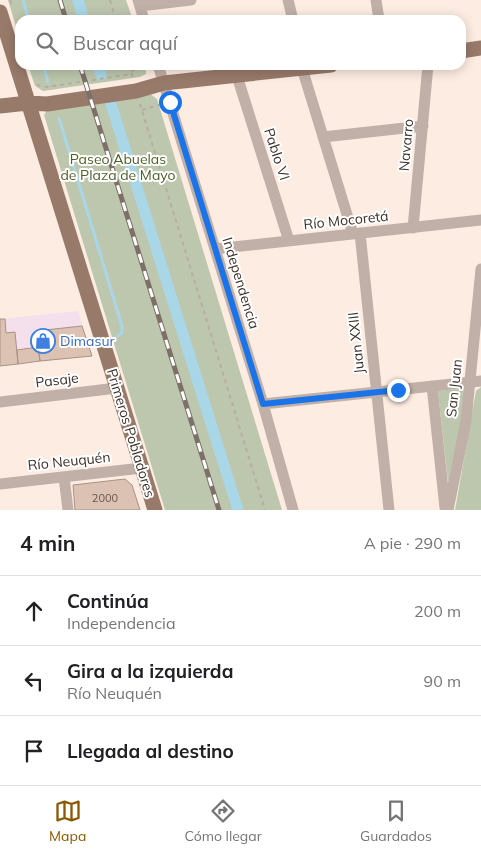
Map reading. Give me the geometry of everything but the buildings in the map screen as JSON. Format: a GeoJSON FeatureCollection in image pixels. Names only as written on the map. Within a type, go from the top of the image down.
{"type":"FeatureCollection","features":[{"type":"Feature","properties":{"kind":"main road","name":"Primeros Pobladores"},"geometry":{"type":"LineString","coordinates":[[0,12],[15,61]]}},
{"type":"Feature","properties":{"kind":"main road"},"geometry":{"type":"LineString","coordinates":[[466,50],[481,48]]}},
{"type":"Feature","properties":{"kind":"main road","name":"Primeros Pobladores"},"geometry":{"type":"LineString","coordinates":[[18,70],[155,510]]}},
{"type":"Feature","properties":{"kind":"main road"},"geometry":{"type":"LineString","coordinates":[[0,106],[28,103],[47,104],[136,92],[164,84],[280,70]]}},
{"type":"Feature","properties":{"kind":"street"},"geometry":{"type":"LineString","coordinates":[[143,15],[139,3],[191,0]]}},
{"type":"Feature","properties":{"kind":"street"},"geometry":{"type":"LineString","coordinates":[[288,0],[292,15]]}},
{"type":"Feature","properties":{"kind":"street"},"geometry":{"type":"LineString","coordinates":[[376,0],[378,15]]}},
{"type":"Feature","properties":{"kind":"street","name":"Independencia"},"geometry":{"type":"LineString","coordinates":[[155,70],[164,84],[263,404],[293,510]]}},
{"type":"Feature","properties":{"kind":"street","name":"Juan XXIII"},"geometry":{"type":"LineString","coordinates":[[303,70],[323,137],[356,234],[377,392],[389,510]]}},
{"type":"Feature","properties":{"kind":"street","name":"Navarro"},"geometry":{"type":"LineString","coordinates":[[413,228],[428,70]]}},
{"type":"Feature","properties":{"kind":"street","name":"Pablo VI"},"geometry":{"type":"LineString","coordinates":[[236,76],[289,241]]}},
{"type":"Feature","properties":{"kind":"street"},"geometry":{"type":"LineString","coordinates":[[323,137],[423,126]]}},
{"type":"Feature","properties":{"kind":"street","name":"Río Mocoretá"},"geometry":{"type":"LineString","coordinates":[[215,249],[481,220]]}},
{"type":"Feature","properties":{"kind":"street","name":"San Juan"},"geometry":{"type":"LineString","coordinates":[[446,510],[476,381],[481,269]]}},
{"type":"Feature","properties":{"kind":"street"},"geometry":{"type":"LineString","coordinates":[[263,404],[476,381]]}},
{"type":"Feature","properties":{"kind":"street","name":"San Juan"},"geometry":{"type":"LineString","coordinates":[[432,386],[446,510]]}},
{"type":"Feature","properties":{"kind":"street","name":"Pasaje"},"geometry":{"type":"LineString","coordinates":[[0,402],[117,388]]}},
{"type":"Feature","properties":{"kind":"street","name":"Río Neuquén"},"geometry":{"type":"LineString","coordinates":[[0,484],[142,468]]}},
{"type":"Feature","properties":{"kind":"street"},"geometry":{"type":"LineString","coordinates":[[64,477],[68,510]]}},
{"type":"Feature","properties":{"kind":"path"},"geometry":{"type":"LineString","coordinates":[[110,0],[114,15]]}},
{"type":"Feature","properties":{"kind":"path"},"geometry":{"type":"LineString","coordinates":[[133,78],[131,71],[134,70]]}},
{"type":"Feature","properties":{"kind":"path"},"geometry":{"type":"LineString","coordinates":[[35,80],[40,86],[47,87],[132,74]]}},
{"type":"Feature","properties":{"kind":"path"},"geometry":{"type":"LineString","coordinates":[[138,97],[265,510]]}},
{"type":"Feature","properties":{"kind":"path"},"geometry":{"type":"LineString","coordinates":[[142,110],[159,105]]}},
{"type":"Feature","properties":{"kind":"shaded area","name":"Dimasur"},"geometry":{"type":"Polygon","coordinates":[[[78,311],[92,356],[0,366],[0,319],[78,311]]]}},
{"type":"Feature","properties":{"kind":"green space"},"geometry":{"type":"Polygon","coordinates":[[[8,0],[126,0],[131,15],[15,15],[15,23],[8,0]]]}},
{"type":"Feature","properties":{"kind":"green space"},"geometry":{"type":"Polygon","coordinates":[[[30,70],[146,70],[146,74],[140,77],[43,91],[35,86],[30,70]]]}},
{"type":"Feature","properties":{"kind":"green space","name":"Paseo Abuelas de Plaza de Mayo"},"geometry":{"type":"Polygon","coordinates":[[[149,93],[157,99],[282,510],[165,510],[44,115],[47,110],[149,93]]]}},
{"type":"Feature","properties":{"kind":"green space"},"geometry":{"type":"Polygon","coordinates":[[[481,387],[481,510],[455,510],[476,391],[481,387]]]}},
{"type":"Feature","properties":{"kind":"green space"},"geometry":{"type":"Polygon","coordinates":[[[464,388],[461,422],[448,482],[438,391],[464,388]]]}},
{"type":"Feature","properties":{"kind":"waterway"},"geometry":{"type":"LineString","coordinates":[[23,0],[28,15]]}},
{"type":"Feature","properties":{"kind":"waterway"},"geometry":{"type":"LineString","coordinates":[[78,0],[82,15]]}},
{"type":"Feature","properties":{"kind":"waterway"},"geometry":{"type":"LineString","coordinates":[[44,70],[48,82]]}},
{"type":"Feature","properties":{"kind":"waterway"},"geometry":{"type":"LineString","coordinates":[[100,70],[101,75]]}},
{"type":"Feature","properties":{"kind":"waterway"},"geometry":{"type":"LineString","coordinates":[[111,104],[238,510]]}},
{"type":"Feature","properties":{"kind":"waterway"},"geometry":{"type":"LineString","coordinates":[[59,118],[122,326],[122,333],[117,336]]}},
{"type":"Feature","properties":{"kind":"railway"},"geometry":{"type":"LineString","coordinates":[[60,0],[64,15]]}},
{"type":"Feature","properties":{"kind":"railway"},"geometry":{"type":"LineString","coordinates":[[82,70],[219,510]]}},
{"type":"Feature","properties":{"kind":"place","name":"Dimasur"},"geometry":{"type":"Point","coordinates":[43,341]}},
{"type":"Feature","properties":{"kind":"route"},"geometry":{"type":"LineString","coordinates":[[170,102],[263,404],[398,390]]}}]}
